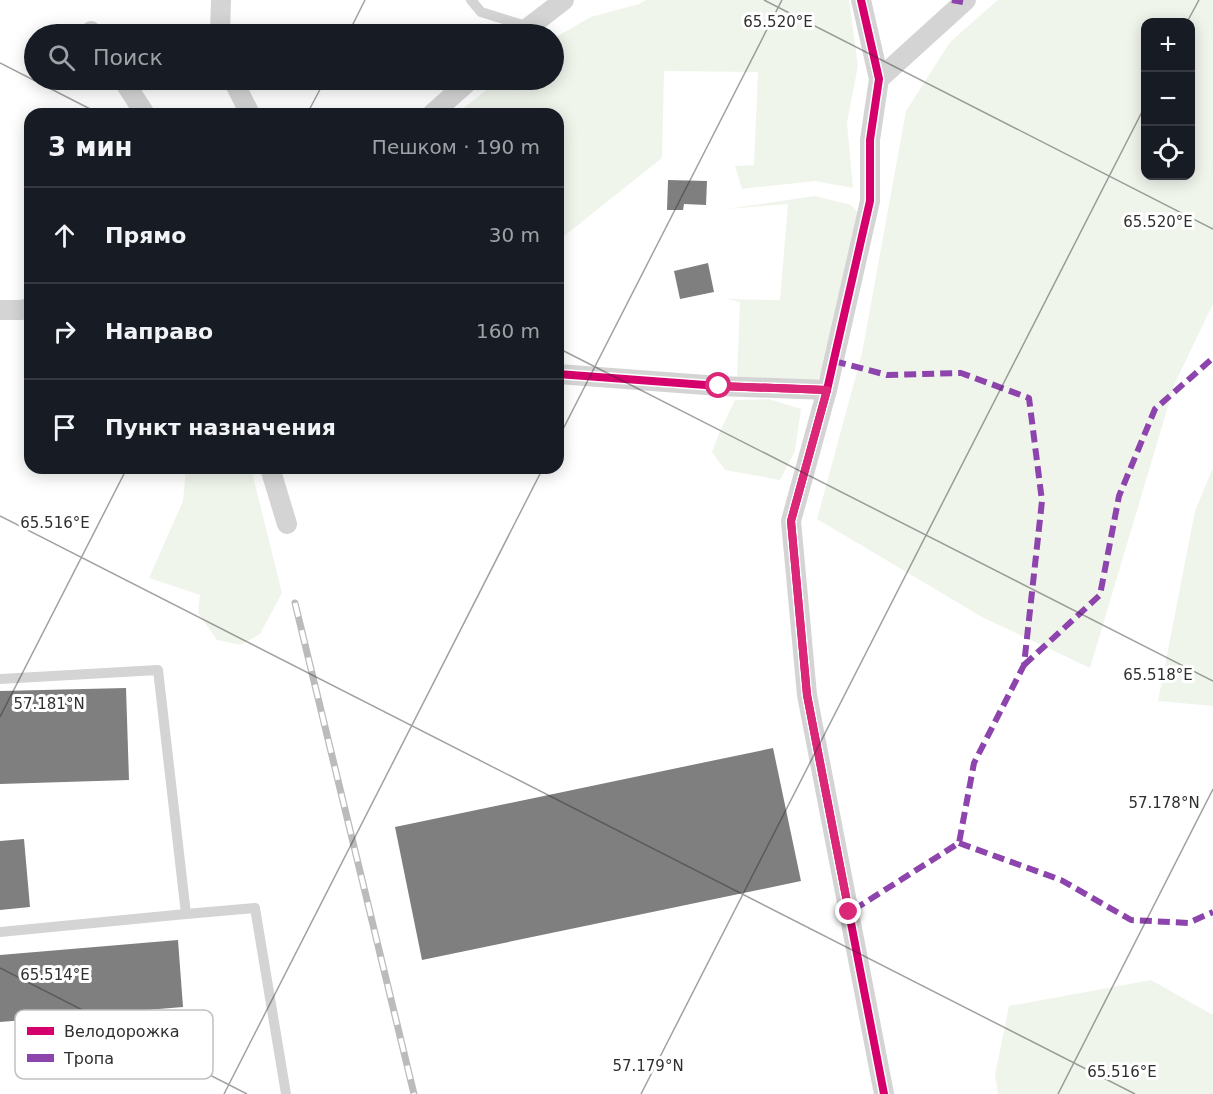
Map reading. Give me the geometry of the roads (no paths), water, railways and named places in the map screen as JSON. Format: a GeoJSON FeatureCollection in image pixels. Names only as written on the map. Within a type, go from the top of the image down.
{"type":"FeatureCollection","features":[{"type":"Feature","properties":{"kind":"street"},"geometry":{"type":"LineString","coordinates":[[220,24],[221,0]]}},
{"type":"Feature","properties":{"kind":"street"},"geometry":{"type":"LineString","coordinates":[[533,24],[564,0]]}},
{"type":"Feature","properties":{"kind":"street"},"geometry":{"type":"LineString","coordinates":[[861,0],[879,79],[870,140],[870,201],[827,390],[791,521],[807,695],[884,1094]]}},
{"type":"Feature","properties":{"kind":"street"},"geometry":{"type":"LineString","coordinates":[[879,79],[966,0]]}},
{"type":"Feature","properties":{"kind":"street"},"geometry":{"type":"LineString","coordinates":[[129,90],[141,108]]}},
{"type":"Feature","properties":{"kind":"street"},"geometry":{"type":"LineString","coordinates":[[238,90],[246,108]]}},
{"type":"Feature","properties":{"kind":"street"},"geometry":{"type":"LineString","coordinates":[[439,108],[459,90]]}},
{"type":"Feature","properties":{"kind":"street"},"geometry":{"type":"LineString","coordinates":[[0,310],[24,309]]}},
{"type":"Feature","properties":{"kind":"street"},"geometry":{"type":"LineString","coordinates":[[564,374],[719,386],[827,390]]}},
{"type":"Feature","properties":{"kind":"street"},"geometry":{"type":"LineString","coordinates":[[272,474],[287,524]]}},
{"type":"Feature","properties":{"kind":"lane"},"geometry":{"type":"LineString","coordinates":[[471,0],[481,12],[508,24]]}},
{"type":"Feature","properties":{"kind":"lane"},"geometry":{"type":"LineString","coordinates":[[0,679],[158,670],[186,914]]}},
{"type":"Feature","properties":{"kind":"lane"},"geometry":{"type":"LineString","coordinates":[[0,933],[255,908],[286,1094]]}},
{"type":"Feature","properties":{"kind":"railway"},"geometry":{"type":"LineString","coordinates":[[295,603],[414,1094]]}}]}
